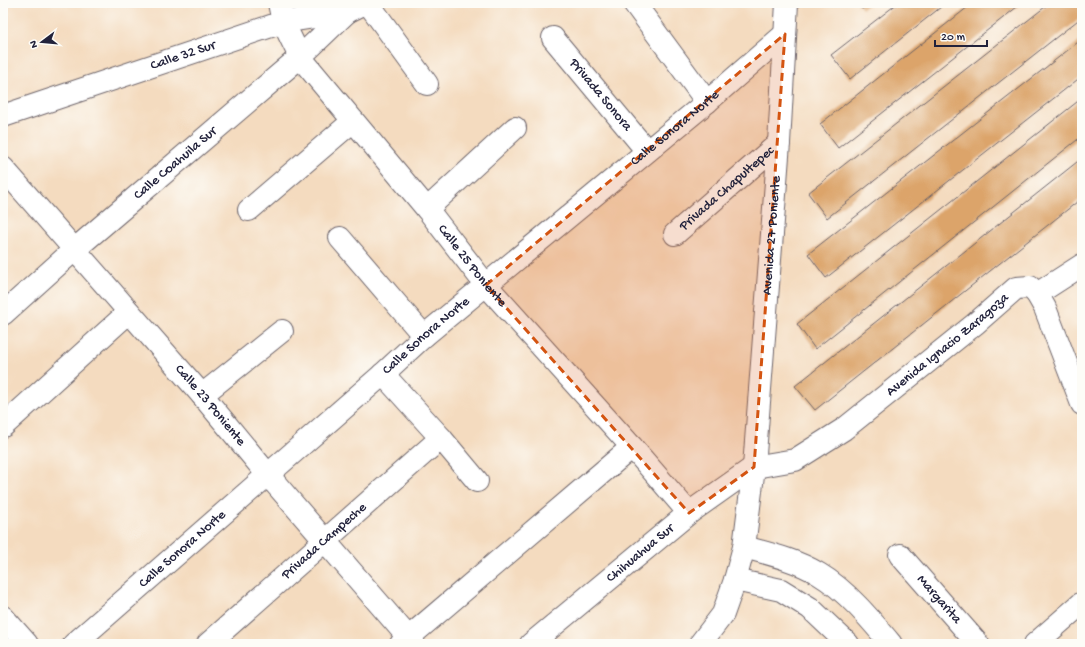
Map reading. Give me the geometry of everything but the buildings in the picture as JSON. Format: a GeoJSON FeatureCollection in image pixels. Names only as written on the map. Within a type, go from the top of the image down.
{"type":"FeatureCollection","features":[{"type":"Feature","properties":{"kind":"street"},"geometry":{"type":"LineString","coordinates":[[368,3],[427,84]]}},
{"type":"Feature","properties":{"kind":"street"},"geometry":{"type":"LineString","coordinates":[[634,3],[706,102]]}},
{"type":"Feature","properties":{"kind":"street","name":"Avenida 27 Poniente"},"geometry":{"type":"LineString","coordinates":[[700,644],[723,614],[735,580],[744,547],[754,467],[779,143],[787,3]]}},
{"type":"Feature","properties":{"kind":"street","name":"Calle 32 Sur"},"geometry":{"type":"LineString","coordinates":[[3,116],[281,12],[356,7]]}},
{"type":"Feature","properties":{"kind":"street","name":"Calle Coahuila Sur"},"geometry":{"type":"LineString","coordinates":[[3,314],[74,250],[300,57],[356,7]]}},
{"type":"Feature","properties":{"kind":"street","name":"Calle 25 Poniente"},"geometry":{"type":"LineString","coordinates":[[281,12],[300,57],[427,209],[486,285],[632,447],[689,513]]}},
{"type":"Feature","properties":{"kind":"street","name":"Calle Sonora Norte"},"geometry":{"type":"LineString","coordinates":[[74,644],[383,374],[424,336],[706,102],[785,34]]}},
{"type":"Feature","properties":{"kind":"street","name":"Privada Sonora"},"geometry":{"type":"LineString","coordinates":[[553,38],[647,151]]}},
{"type":"Feature","properties":{"kind":"street"},"geometry":{"type":"LineString","coordinates":[[249,210],[353,122]]}},
{"type":"Feature","properties":{"kind":"street"},"geometry":{"type":"LineString","coordinates":[[427,209],[515,128]]}},
{"type":"Feature","properties":{"kind":"street","name":"Privada Chapultepec"},"geometry":{"type":"LineString","coordinates":[[675,234],[779,143]]}},
{"type":"Feature","properties":{"kind":"street","name":"Calle 23 Poniente"},"geometry":{"type":"LineString","coordinates":[[3,168],[202,396],[408,642]]}},
{"type":"Feature","properties":{"kind":"street"},"geometry":{"type":"LineString","coordinates":[[340,238],[424,336]]}},
{"type":"Feature","properties":{"kind":"street"},"geometry":{"type":"LineString","coordinates":[[1082,265],[1037,294],[1045,308],[1082,404]]}},
{"type":"Feature","properties":{"kind":"street","name":"Avenida Ignacio Zaragoza"},"geometry":{"type":"LineString","coordinates":[[754,467],[795,460],[844,429],[975,324],[1016,288],[1030,287],[1037,294]]}},
{"type":"Feature","properties":{"kind":"street"},"geometry":{"type":"LineString","coordinates":[[3,426],[129,312]]}},
{"type":"Feature","properties":{"kind":"street"},"geometry":{"type":"LineString","coordinates":[[202,396],[282,331]]}},
{"type":"Feature","properties":{"kind":"street"},"geometry":{"type":"LineString","coordinates":[[383,374],[442,438],[478,481]]}},
{"type":"Feature","properties":{"kind":"street","name":"Privada Campeche"},"geometry":{"type":"LineString","coordinates":[[208,644],[442,438]]}},
{"type":"Feature","properties":{"kind":"street"},"geometry":{"type":"LineString","coordinates":[[408,642],[632,447]]}},
{"type":"Feature","properties":{"kind":"street","name":"Chihuahua Sur"},"geometry":{"type":"LineString","coordinates":[[531,644],[689,513],[754,467]]}},
{"type":"Feature","properties":{"kind":"street"},"geometry":{"type":"LineString","coordinates":[[744,547],[790,560],[820,574],[845,594],[891,644]]}},
{"type":"Feature","properties":{"kind":"street","name":"Margarita"},"geometry":{"type":"LineString","coordinates":[[900,555],[978,644]]}},
{"type":"Feature","properties":{"kind":"street"},"geometry":{"type":"LineString","coordinates":[[735,580],[781,590],[810,608],[848,644]]}},
{"type":"Feature","properties":{"kind":"street"},"geometry":{"type":"LineString","coordinates":[[1035,644],[1082,603]]}},
{"type":"Feature","properties":{"kind":"street"},"geometry":{"type":"LineString","coordinates":[[3,617],[27,644]]}},
{"type":"Feature","properties":{"kind":"highlighted area"},"geometry":{"type":"Polygon","coordinates":[[[785,34],[754,467],[689,513],[486,285],[785,34]]]}}]}
